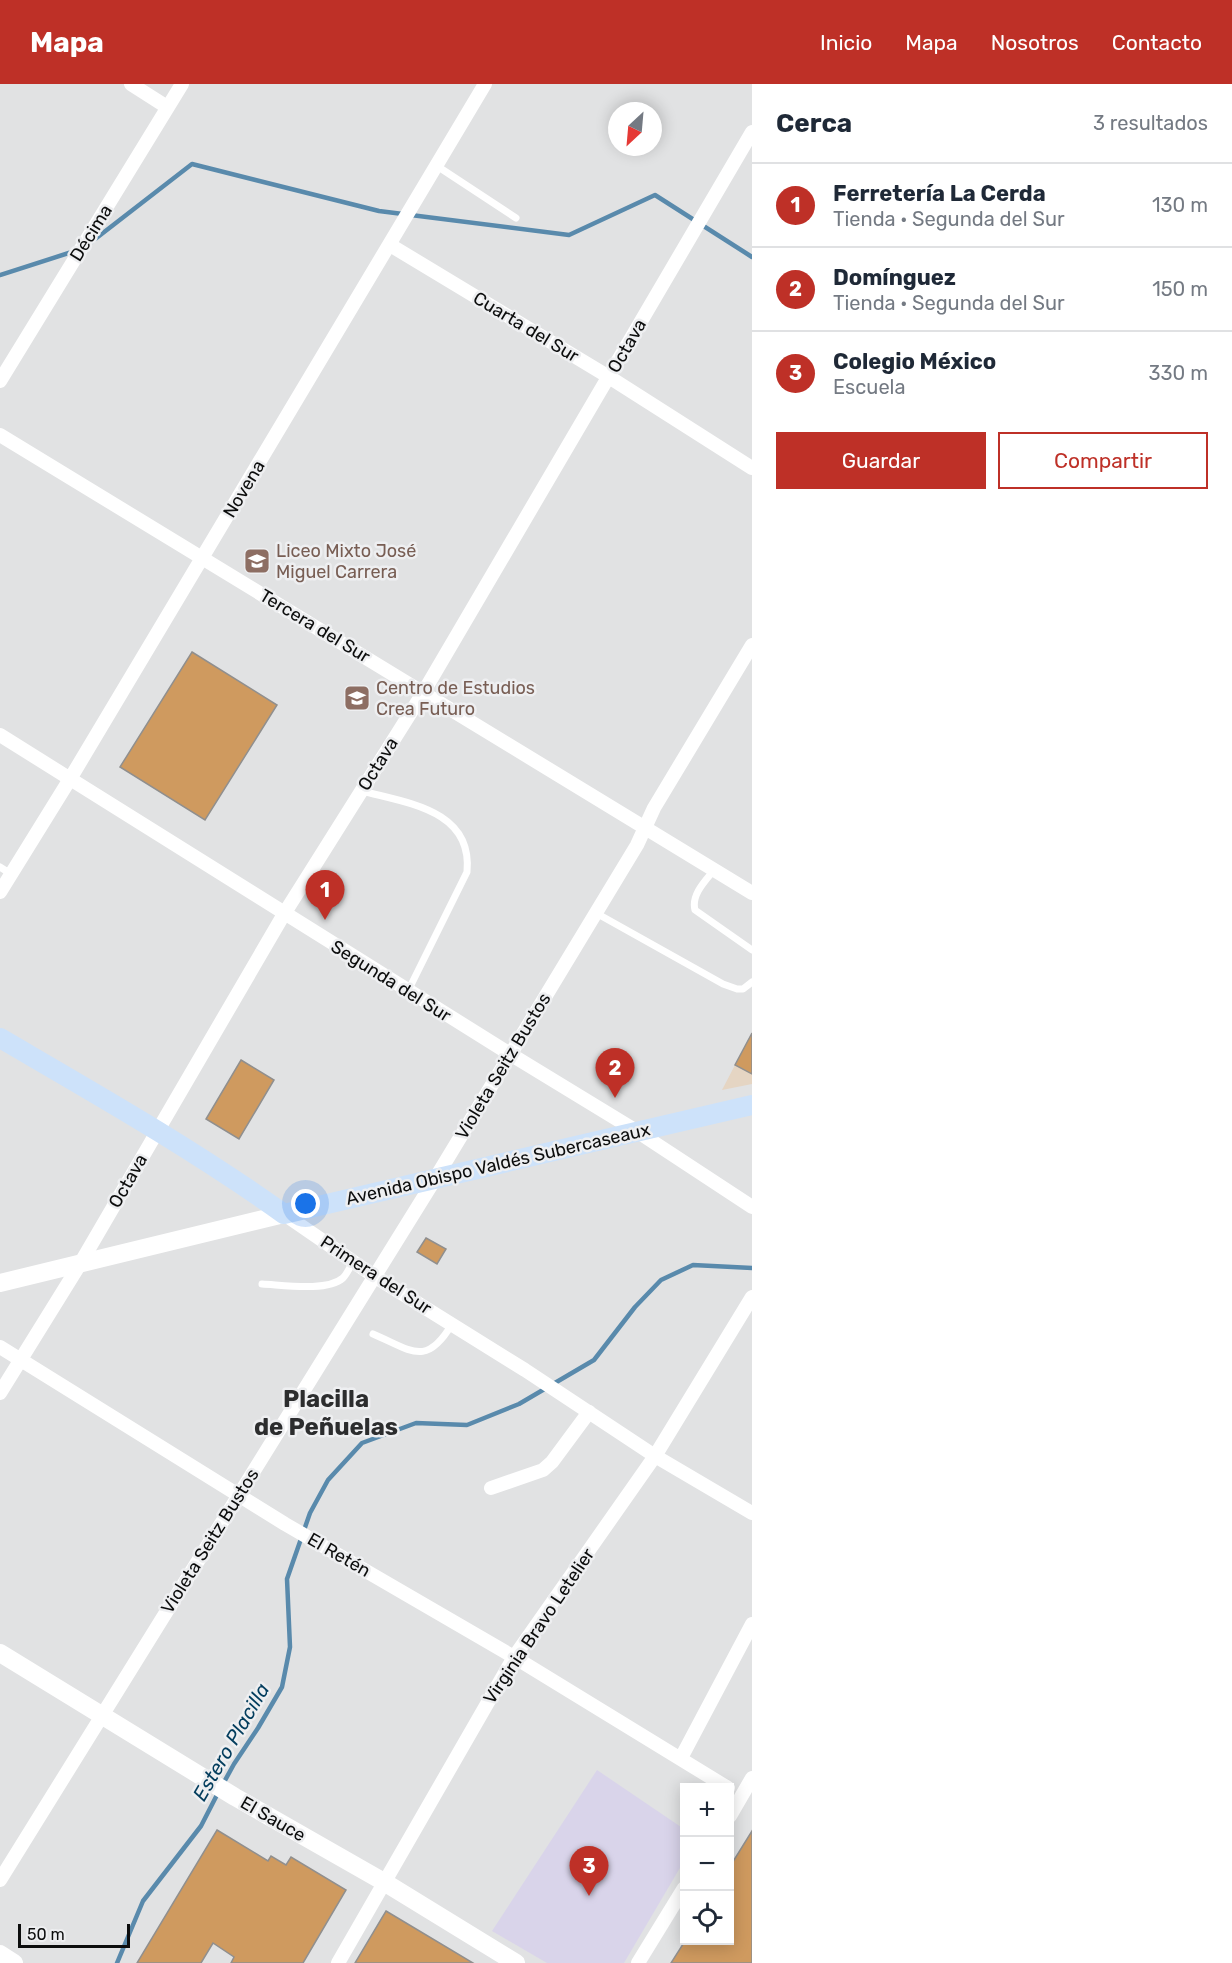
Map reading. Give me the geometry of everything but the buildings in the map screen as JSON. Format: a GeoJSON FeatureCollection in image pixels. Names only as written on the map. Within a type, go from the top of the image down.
{"type":"FeatureCollection","features":[{"type":"Feature","properties":{"kind":"main road","name":"Primera del Sur"},"geometry":{"type":"LineString","coordinates":[[0,1038],[158,1131],[260,1196],[284,1214]]}},
{"type":"Feature","properties":{"kind":"main road","name":"Avenida Obispo Valdés Subercaseaux"},"geometry":{"type":"LineString","coordinates":[[284,1214],[752,1105]]}},
{"type":"Feature","properties":{"kind":"street"},"geometry":{"type":"LineString","coordinates":[[131,84],[167,108]]}},
{"type":"Feature","properties":{"kind":"street","name":"Décima"},"geometry":{"type":"LineString","coordinates":[[0,381],[182,84]]}},
{"type":"Feature","properties":{"kind":"street","name":"Novena"},"geometry":{"type":"LineString","coordinates":[[0,892],[6,870],[70,779],[485,84]]}},
{"type":"Feature","properties":{"kind":"street","name":"Octava"},"geometry":{"type":"LineString","coordinates":[[0,1393],[80,1264],[284,914],[423,693],[752,132]]}},
{"type":"Feature","properties":{"kind":"street","name":"Cuarta del Sur"},"geometry":{"type":"LineString","coordinates":[[390,245],[609,377],[752,468]]}},
{"type":"Feature","properties":{"kind":"street","name":"Tercera del Sur"},"geometry":{"type":"LineString","coordinates":[[0,435],[752,893]]}},
{"type":"Feature","properties":{"kind":"street","name":"Violeta Seitz Bustos"},"geometry":{"type":"LineString","coordinates":[[0,1880],[435,1179],[637,845],[654,808],[752,645]]}},
{"type":"Feature","properties":{"kind":"street","name":"Segunda del Sur"},"geometry":{"type":"LineString","coordinates":[[0,735],[284,914],[638,1132],[752,1207]]}},
{"type":"Feature","properties":{"kind":"street","name":"Primera del Sur"},"geometry":{"type":"LineString","coordinates":[[284,1214],[374,1276],[525,1370],[655,1456],[752,1513]]}},
{"type":"Feature","properties":{"kind":"street","name":"Avenida Obispo Valdés Subercaseaux"},"geometry":{"type":"LineString","coordinates":[[0,1283],[284,1214]]}},
{"type":"Feature","properties":{"kind":"street","name":"Virginia Bravo Letelier"},"geometry":{"type":"LineString","coordinates":[[338,1963],[514,1657],[655,1456],[752,1297]]}},
{"type":"Feature","properties":{"kind":"street","name":"El Retén"},"geometry":{"type":"LineString","coordinates":[[0,1347],[285,1524],[514,1657],[721,1783]]}},
{"type":"Feature","properties":{"kind":"street"},"geometry":{"type":"LineString","coordinates":[[491,1488],[543,1470],[552,1462],[589,1412]]}},
{"type":"Feature","properties":{"kind":"street"},"geometry":{"type":"LineString","coordinates":[[681,1758],[752,1624]]}},
{"type":"Feature","properties":{"kind":"street","name":"El Sauce"},"geometry":{"type":"LineString","coordinates":[[0,1653],[234,1797],[384,1882],[516,1963]]}},
{"type":"Feature","properties":{"kind":"street"},"geometry":{"type":"LineString","coordinates":[[734,1811],[747,1799],[752,1778]]}},
{"type":"Feature","properties":{"kind":"street","name":"El Retén"},"geometry":{"type":"LineString","coordinates":[[734,1791],[747,1799]]}},
{"type":"Feature","properties":{"kind":"street"},"geometry":{"type":"LineString","coordinates":[[638,1963],[682,1891]]}},
{"type":"Feature","properties":{"kind":"street"},"geometry":{"type":"LineString","coordinates":[[0,1954],[14,1963]]}},
{"type":"Feature","properties":{"kind":"lane"},"geometry":{"type":"LineString","coordinates":[[437,166],[516,218]]}},
{"type":"Feature","properties":{"kind":"lane"},"geometry":{"type":"LineString","coordinates":[[362,791],[429,809],[458,832],[466,848],[467,872],[408,991]]}},
{"type":"Feature","properties":{"kind":"lane"},"geometry":{"type":"LineString","coordinates":[[714,870],[696,895],[693,903],[695,910],[752,950]]}},
{"type":"Feature","properties":{"kind":"lane"},"geometry":{"type":"LineString","coordinates":[[596,913],[723,984],[743,989],[752,982]]}},
{"type":"Feature","properties":{"kind":"lane"},"geometry":{"type":"LineString","coordinates":[[262,1284],[318,1286],[334,1284],[344,1277],[353,1262]]}},
{"type":"Feature","properties":{"kind":"lane"},"geometry":{"type":"LineString","coordinates":[[373,1334],[415,1353],[423,1352],[431,1350],[452,1324]]}},
{"type":"Feature","properties":{"kind":"shaded area"},"geometry":{"type":"Polygon","coordinates":[[[752,1033],[752,1084],[722,1090],[735,1065],[752,1033]]]}},
{"type":"Feature","properties":{"kind":"shaded area"},"geometry":{"type":"Polygon","coordinates":[[[597,1770],[680,1826],[680,1868],[624,1963],[547,1963],[492,1931],[597,1770]]]}},
{"type":"Feature","properties":{"kind":"waterway"},"geometry":{"type":"LineString","coordinates":[[90,243],[192,164],[379,211],[569,235],[655,195],[752,257]]}},
{"type":"Feature","properties":{"kind":"waterway"},"geometry":{"type":"LineString","coordinates":[[0,275],[75,251]]}},
{"type":"Feature","properties":{"kind":"waterway","name":"Estero Placilla"},"geometry":{"type":"LineString","coordinates":[[223,1784],[282,1687],[290,1647],[287,1579],[310,1513],[328,1480],[362,1443],[416,1423],[467,1425],[519,1404],[594,1360],[635,1307],[661,1280],[693,1265],[752,1268]]}},
{"type":"Feature","properties":{"kind":"waterway","name":"Estero Placilla"},"geometry":{"type":"LineString","coordinates":[[117,1963],[143,1901],[201,1826],[219,1791]]}},
{"type":"Feature","properties":{"kind":"place","name":"Liceo Mixto José Miguel Carrera"},"geometry":{"type":"Point","coordinates":[257,561]}},
{"type":"Feature","properties":{"kind":"place","name":"Centro de Estudios Crea Futuro"},"geometry":{"type":"Point","coordinates":[357,698]}},
{"type":"Feature","properties":{"kind":"place","name":"Ferretería La Cerda"},"geometry":{"type":"Point","coordinates":[325,920]}},
{"type":"Feature","properties":{"kind":"place","name":"Domínguez"},"geometry":{"type":"Point","coordinates":[615,1098]}},
{"type":"Feature","properties":{"kind":"place","name":"Colegio México"},"geometry":{"type":"Point","coordinates":[589,1896]}},
{"type":"Feature","properties":{"kind":"district","name":"Placilla de Peñuelas"},"geometry":{"type":"Point","coordinates":[326,1413]}}]}
